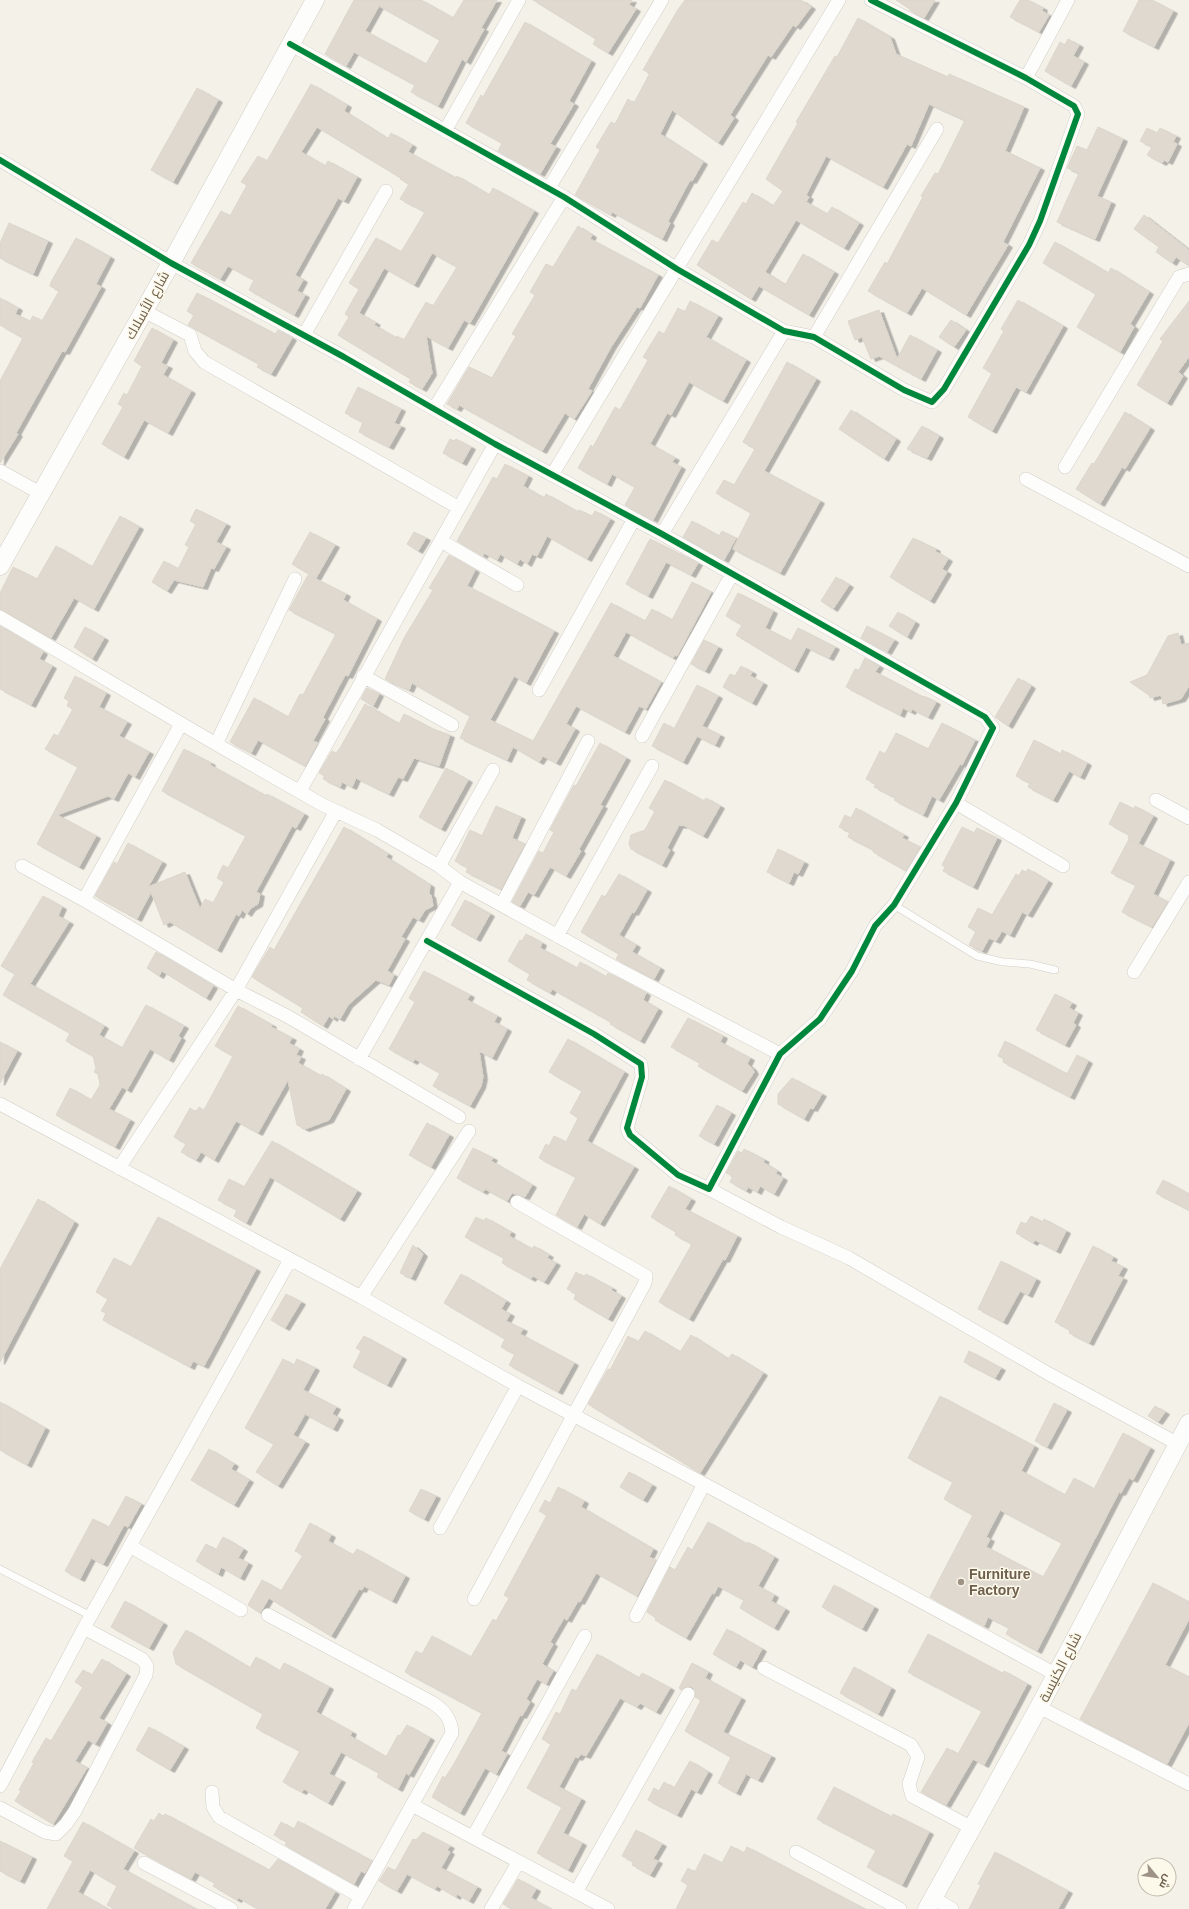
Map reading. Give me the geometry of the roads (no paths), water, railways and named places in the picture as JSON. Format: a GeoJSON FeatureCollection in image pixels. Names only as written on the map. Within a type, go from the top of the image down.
{"type":"FeatureCollection","features":[{"type":"Feature","properties":{"kind":"street","name":"شارع الأسلاك"},"geometry":{"type":"LineString","coordinates":[[0,566],[144,311],[315,0]]}},
{"type":"Feature","properties":{"kind":"street"},"geometry":{"type":"LineString","coordinates":[[446,131],[519,0]]}},
{"type":"Feature","properties":{"kind":"street"},"geometry":{"type":"LineString","coordinates":[[549,188],[662,0]]}},
{"type":"Feature","properties":{"kind":"street"},"geometry":{"type":"LineString","coordinates":[[552,475],[839,0]]}},
{"type":"Feature","properties":{"kind":"street"},"geometry":{"type":"LineString","coordinates":[[290,44],[549,188],[677,269],[784,331],[814,337],[924,400],[932,402],[944,389],[1029,245],[1040,221],[1078,114],[1074,106],[1026,78],[871,0]]}},
{"type":"Feature","properties":{"kind":"street"},"geometry":{"type":"LineString","coordinates":[[1026,78],[1068,0]]}},
{"type":"Feature","properties":{"kind":"street"},"geometry":{"type":"LineString","coordinates":[[814,337],[937,130]]}},
{"type":"Feature","properties":{"kind":"street"},"geometry":{"type":"LineString","coordinates":[[0,160],[170,263],[304,335],[495,444],[662,534],[985,717],[993,728],[956,803],[894,905],[875,926],[852,971],[820,1019],[780,1054],[709,1189]]}},
{"type":"Feature","properties":{"kind":"street"},"geometry":{"type":"LineString","coordinates":[[304,335],[386,191]]}},
{"type":"Feature","properties":{"kind":"street"},"geometry":{"type":"LineString","coordinates":[[434,409],[564,197]]}},
{"type":"Feature","properties":{"kind":"street"},"geometry":{"type":"LineString","coordinates":[[1065,467],[1179,277],[1189,274]]}},
{"type":"Feature","properties":{"kind":"street"},"geometry":{"type":"LineString","coordinates":[[144,311],[190,335],[195,351],[204,362],[459,508]]}},
{"type":"Feature","properties":{"kind":"street"},"geometry":{"type":"LineString","coordinates":[[662,534],[784,331]]}},
{"type":"Feature","properties":{"kind":"street"},"geometry":{"type":"LineString","coordinates":[[300,791],[363,676],[495,444]]}},
{"type":"Feature","properties":{"kind":"street"},"geometry":{"type":"LineString","coordinates":[[0,471],[40,493]]}},
{"type":"Feature","properties":{"kind":"street"},"geometry":{"type":"LineString","coordinates":[[1026,479],[1189,566]]}},
{"type":"Feature","properties":{"kind":"street"},"geometry":{"type":"LineString","coordinates":[[539,690],[634,519]]}},
{"type":"Feature","properties":{"kind":"street"},"geometry":{"type":"LineString","coordinates":[[441,541],[517,585]]}},
{"type":"Feature","properties":{"kind":"street"},"geometry":{"type":"LineString","coordinates":[[642,736],[732,574]]}},
{"type":"Feature","properties":{"kind":"street"},"geometry":{"type":"LineString","coordinates":[[216,744],[295,579]]}},
{"type":"Feature","properties":{"kind":"street"},"geometry":{"type":"LineString","coordinates":[[0,616],[216,744],[336,811],[377,830],[439,866],[460,882],[502,904],[557,936],[780,1054]]}},
{"type":"Feature","properties":{"kind":"street"},"geometry":{"type":"LineString","coordinates":[[363,676],[452,725]]}},
{"type":"Feature","properties":{"kind":"street"},"geometry":{"type":"LineString","coordinates":[[84,900],[181,724]]}},
{"type":"Feature","properties":{"kind":"street"},"geometry":{"type":"LineString","coordinates":[[502,904],[588,741]]}},
{"type":"Feature","properties":{"kind":"street"},"geometry":{"type":"LineString","coordinates":[[557,936],[652,766]]}},
{"type":"Feature","properties":{"kind":"street"},"geometry":{"type":"LineString","coordinates":[[439,866],[493,770]]}},
{"type":"Feature","properties":{"kind":"street"},"geometry":{"type":"LineString","coordinates":[[1156,800],[1189,818]]}},
{"type":"Feature","properties":{"kind":"street"},"geometry":{"type":"LineString","coordinates":[[956,803],[1063,866]]}},
{"type":"Feature","properties":{"kind":"street"},"geometry":{"type":"LineString","coordinates":[[119,1168],[236,990],[336,811]]}},
{"type":"Feature","properties":{"kind":"street"},"geometry":{"type":"LineString","coordinates":[[22,866],[84,900],[236,990],[287,1016],[459,1117]]}},
{"type":"Feature","properties":{"kind":"street"},"geometry":{"type":"LineString","coordinates":[[359,1059],[460,882]]}},
{"type":"Feature","properties":{"kind":"street"},"geometry":{"type":"LineString","coordinates":[[1134,972],[1189,882]]}},
{"type":"Feature","properties":{"kind":"street"},"geometry":{"type":"LineString","coordinates":[[426,941],[594,1034],[641,1064],[642,1077],[627,1128],[630,1135],[678,1175],[709,1189],[781,1227],[849,1258],[1049,1374],[1178,1444]]}},
{"type":"Feature","properties":{"kind":"street"},"geometry":{"type":"LineString","coordinates":[[0,1104],[361,1297],[518,1386],[704,1484],[1055,1674]]}},
{"type":"Feature","properties":{"kind":"street"},"geometry":{"type":"LineString","coordinates":[[361,1297],[469,1130]]}},
{"type":"Feature","properties":{"kind":"street"},"geometry":{"type":"LineString","coordinates":[[474,1599],[574,1415],[581,1398],[645,1283],[646,1276],[517,1202]]}},
{"type":"Feature","properties":{"kind":"street"},"geometry":{"type":"LineString","coordinates":[[0,1786],[84,1628],[290,1260]]}},
{"type":"Feature","properties":{"kind":"street"},"geometry":{"type":"LineString","coordinates":[[440,1528],[518,1386]]}},
{"type":"Feature","properties":{"kind":"street","name":"شارع الكنيسة"},"geometry":{"type":"LineString","coordinates":[[930,1904],[1039,1708],[1055,1674],[1189,1423]]}},
{"type":"Feature","properties":{"kind":"street"},"geometry":{"type":"LineString","coordinates":[[636,1616],[704,1484]]}},
{"type":"Feature","properties":{"kind":"street"},"geometry":{"type":"LineString","coordinates":[[130,1546],[241,1610]]}},
{"type":"Feature","properties":{"kind":"street"},"geometry":{"type":"LineString","coordinates":[[268,1615],[433,1703],[447,1715],[451,1723],[452,1733],[354,1909]]}},
{"type":"Feature","properties":{"kind":"street"},"geometry":{"type":"LineString","coordinates":[[0,1808],[46,1832],[56,1834],[66,1824],[75,1811],[146,1675],[147,1666],[142,1659],[84,1628]]}},
{"type":"Feature","properties":{"kind":"street"},"geometry":{"type":"LineString","coordinates":[[473,1837],[585,1636]]}},
{"type":"Feature","properties":{"kind":"street"},"geometry":{"type":"LineString","coordinates":[[764,1668],[911,1746],[918,1758],[909,1784],[912,1796],[972,1828]]}},
{"type":"Feature","properties":{"kind":"street"},"geometry":{"type":"LineString","coordinates":[[576,1892],[688,1694]]}},
{"type":"Feature","properties":{"kind":"street"},"geometry":{"type":"LineString","coordinates":[[1039,1708],[1189,1784]]}},
{"type":"Feature","properties":{"kind":"street"},"geometry":{"type":"LineString","coordinates":[[212,1792],[213,1808],[219,1817],[361,1897]]}},
{"type":"Feature","properties":{"kind":"street"},"geometry":{"type":"LineString","coordinates":[[412,1805],[608,1909]]}},
{"type":"Feature","properties":{"kind":"street"},"geometry":{"type":"LineString","coordinates":[[796,1852],[900,1909]]}},
{"type":"Feature","properties":{"kind":"street"},"geometry":{"type":"LineString","coordinates":[[491,1909],[518,1862]]}},
{"type":"Feature","properties":{"kind":"street"},"geometry":{"type":"LineString","coordinates":[[144,1863],[231,1909]]}},
{"type":"Feature","properties":{"kind":"street"},"geometry":{"type":"LineString","coordinates":[[930,1904],[952,1909]]}},
{"type":"Feature","properties":{"kind":"lane"},"geometry":{"type":"LineString","coordinates":[[894,905],[977,956],[1003,962],[1030,964],[1055,970]]}},
{"type":"Feature","properties":{"kind":"lane"},"geometry":{"type":"LineString","coordinates":[[0,1569],[91,1616]]}},
{"type":"Feature","properties":{"kind":"place","name":"Furniture Factory"},"geometry":{"type":"Point","coordinates":[961,1582]}}]}
